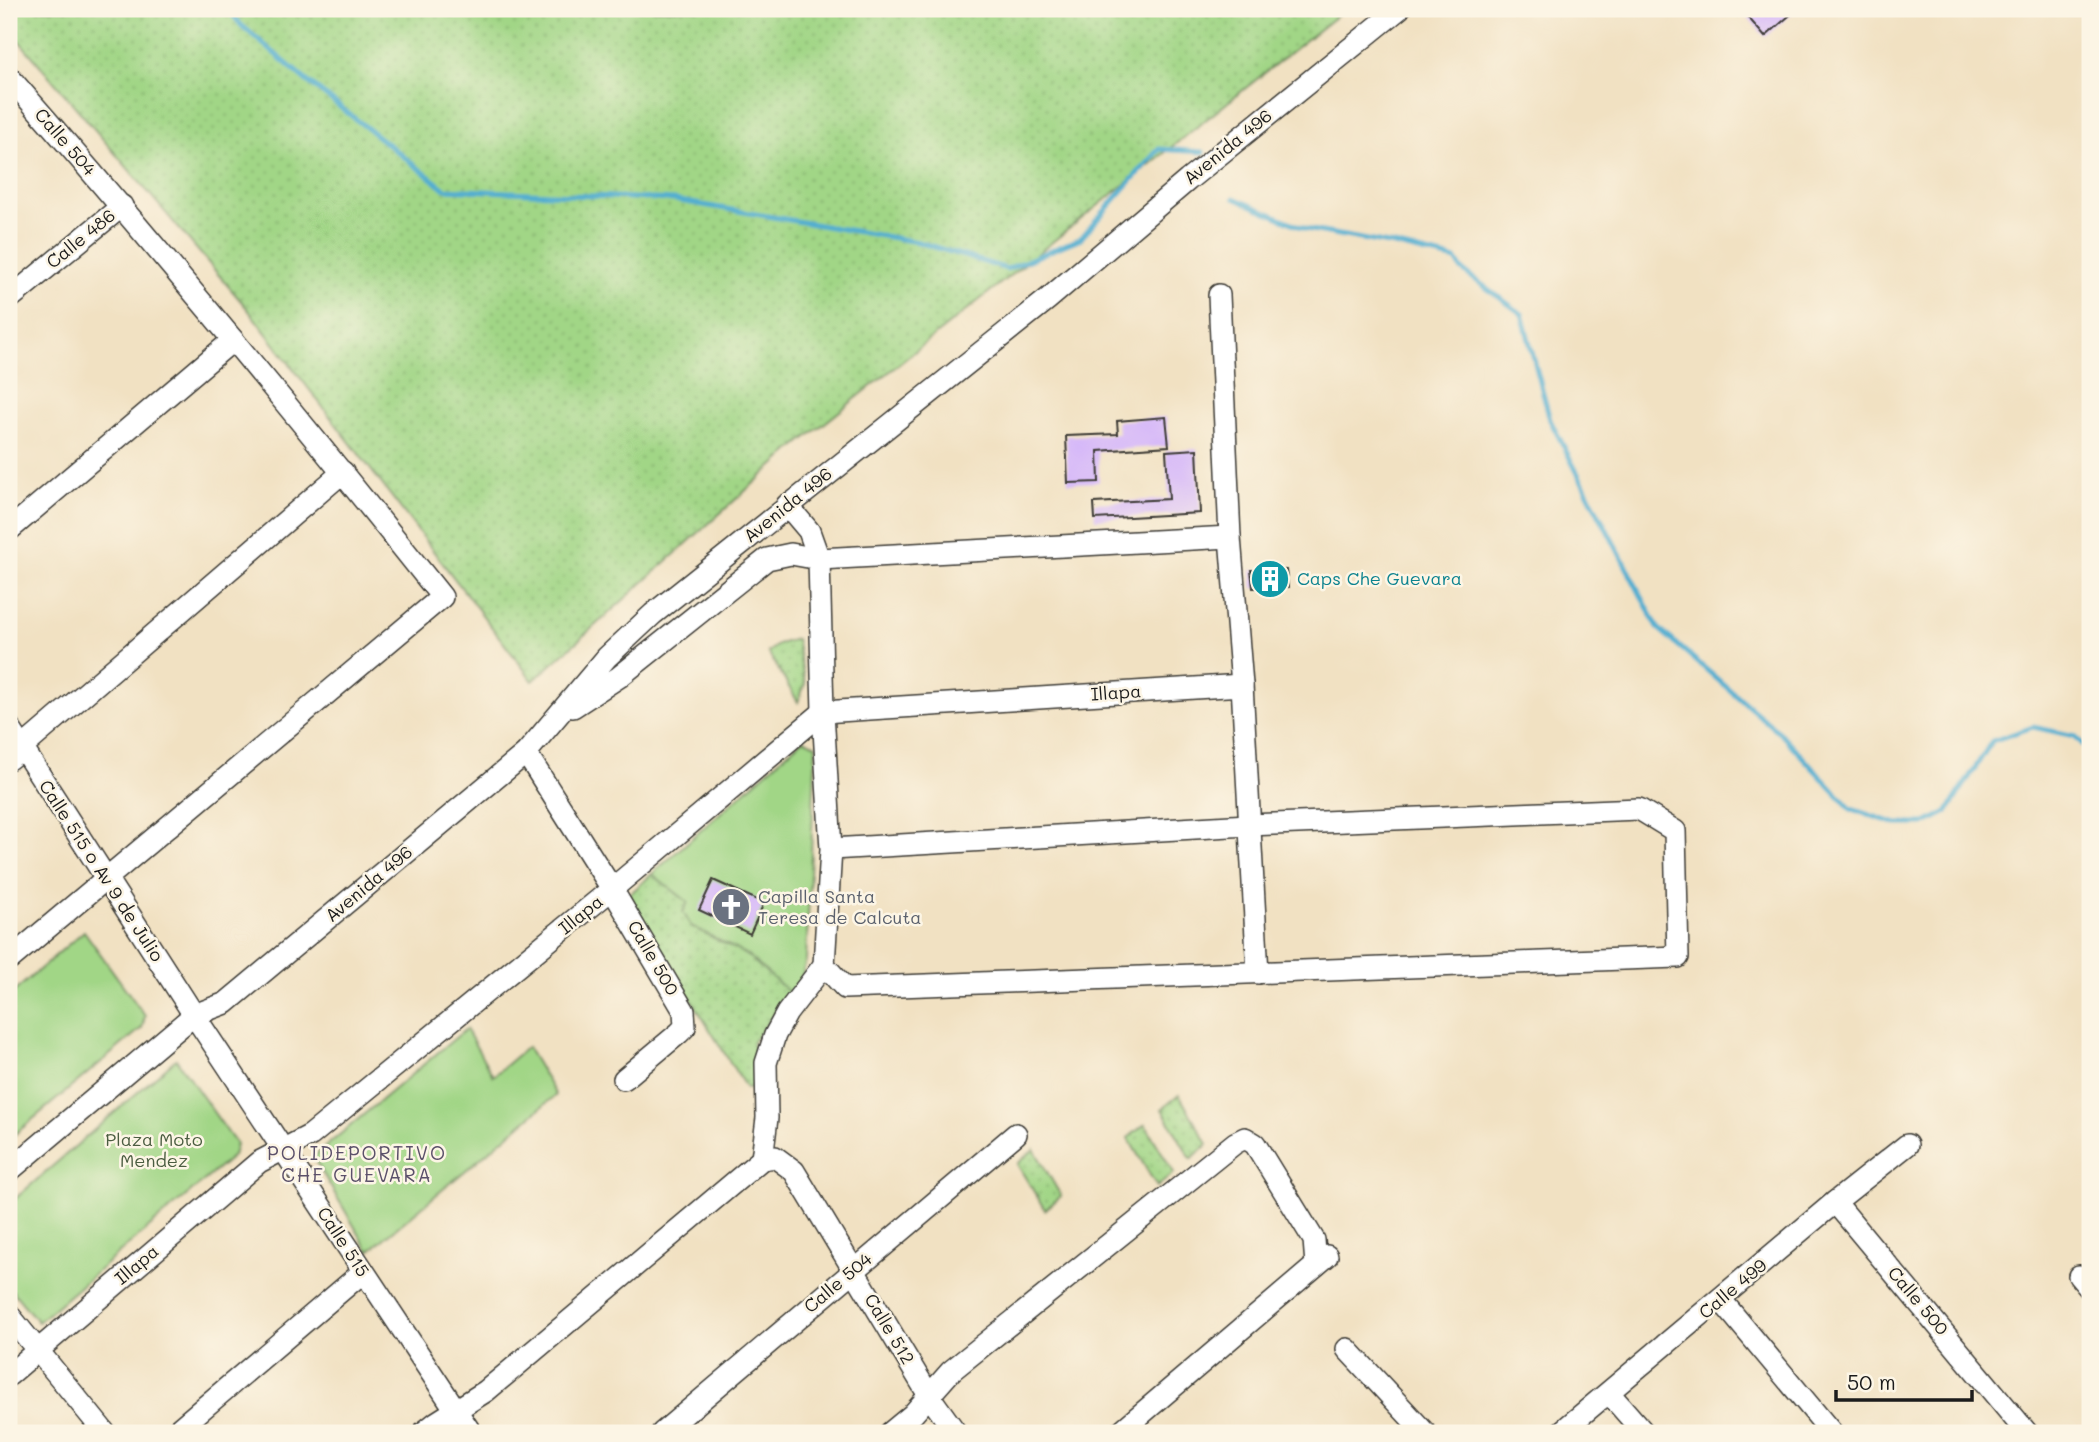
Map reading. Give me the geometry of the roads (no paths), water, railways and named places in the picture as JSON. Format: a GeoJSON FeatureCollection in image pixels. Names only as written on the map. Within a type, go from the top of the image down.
{"type":"FeatureCollection","features":[{"type":"Feature","properties":{"kind":"street","name":"Avenida 496"},"geometry":{"type":"LineString","coordinates":[[9,1171],[194,1015],[226,1003],[526,753],[616,649],[653,614],[1048,299],[1188,180],[1399,9]]}},
{"type":"Feature","properties":{"kind":"street","name":"Calle 504"},"geometry":{"type":"LineString","coordinates":[[9,77],[122,206],[343,472],[442,597],[104,878]]}},
{"type":"Feature","properties":{"kind":"street","name":"Calle 486"},"geometry":{"type":"LineString","coordinates":[[9,299],[122,206]]}},
{"type":"Feature","properties":{"kind":"street"},"geometry":{"type":"LineString","coordinates":[[1219,295],[1230,537],[1242,685],[1258,973]]}},
{"type":"Feature","properties":{"kind":"street"},"geometry":{"type":"LineString","coordinates":[[9,530],[233,340]]}},
{"type":"Feature","properties":{"kind":"street"},"geometry":{"type":"LineString","coordinates":[[15,753],[343,472]]}},
{"type":"Feature","properties":{"kind":"street"},"geometry":{"type":"LineString","coordinates":[[423,1433],[486,1391],[769,1158],[766,1063],[775,1035],[787,1013],[824,965],[831,849],[823,712],[819,559],[809,531],[787,505]]}},
{"type":"Feature","properties":{"kind":"street"},"geometry":{"type":"LineString","coordinates":[[553,721],[619,677],[766,559],[791,554],[819,559],[1230,537]]}},
{"type":"Feature","properties":{"kind":"street","name":"Illapa"},"geometry":{"type":"LineString","coordinates":[[9,1375],[259,1162],[311,1135],[823,712],[1242,685]]}},
{"type":"Feature","properties":{"kind":"street","name":"Calle 515 o Av 9 de Julio"},"geometry":{"type":"LineString","coordinates":[[9,727],[15,753],[104,878],[194,1015]]}},
{"type":"Feature","properties":{"kind":"street","name":"Calle 500"},"geometry":{"type":"LineString","coordinates":[[526,753],[612,889],[684,1012],[685,1027],[624,1079]]}},
{"type":"Feature","properties":{"kind":"street"},"geometry":{"type":"LineString","coordinates":[[824,965],[845,988],[1678,957],[1675,831],[1639,809],[1248,825],[831,849]]}},
{"type":"Feature","properties":{"kind":"street"},"geometry":{"type":"LineString","coordinates":[[9,960],[104,878]]}},
{"type":"Feature","properties":{"kind":"street","name":"Calle 515"},"geometry":{"type":"LineString","coordinates":[[194,1015],[471,1433]]}},
{"type":"Feature","properties":{"kind":"street","name":"Calle 504"},"geometry":{"type":"LineString","coordinates":[[662,1433],[1016,1134]]}},
{"type":"Feature","properties":{"kind":"street"},"geometry":{"type":"LineString","coordinates":[[890,1433],[930,1397],[951,1371],[1224,1152],[1244,1139],[1255,1144],[1314,1240],[1322,1260],[1119,1433]]}},
{"type":"Feature","properties":{"kind":"street","name":"Calle 499"},"geometry":{"type":"LineString","coordinates":[[1560,1433],[1835,1202],[1907,1145]]}},
{"type":"Feature","properties":{"kind":"street","name":"Calle 512"},"geometry":{"type":"LineString","coordinates":[[769,1158],[794,1171],[930,1397],[956,1433]]}},
{"type":"Feature","properties":{"kind":"street","name":"Calle 500"},"geometry":{"type":"LineString","coordinates":[[1835,1202],[2027,1433]]}},
{"type":"Feature","properties":{"kind":"street"},"geometry":{"type":"LineString","coordinates":[[174,1433],[363,1272]]}},
{"type":"Feature","properties":{"kind":"street"},"geometry":{"type":"LineString","coordinates":[[1721,1300],[1832,1433]]}},
{"type":"Feature","properties":{"kind":"street"},"geometry":{"type":"LineString","coordinates":[[9,1315],[105,1433]]}},
{"type":"Feature","properties":{"kind":"street"},"geometry":{"type":"LineString","coordinates":[[1347,1349],[1425,1433]]}},
{"type":"Feature","properties":{"kind":"street"},"geometry":{"type":"LineString","coordinates":[[1609,1393],[1644,1433]]}},
{"type":"Feature","properties":{"kind":"waterway"},"geometry":{"type":"LineString","coordinates":[[228,9],[241,25],[307,81],[445,189],[674,200],[918,242],[1007,269],[1081,238],[1159,149],[1203,152]]}},
{"type":"Feature","properties":{"kind":"waterway"},"geometry":{"type":"LineString","coordinates":[[1234,198],[1306,229],[1394,245],[1456,260],[1462,270],[1522,314],[1550,420],[1658,628],[1782,735],[1851,809],[1897,824],[1924,824],[1947,812],[1992,741],[2033,727],[2075,736],[2090,752]]}},
{"type":"Feature","properties":{"kind":"place","name":"Caps Che Guevara"},"geometry":{"type":"Point","coordinates":[1270,579]}},
{"type":"Feature","properties":{"kind":"place","name":"Capilla Santa Teresa de Calcuta"},"geometry":{"type":"Point","coordinates":[731,907]}},
{"type":"Feature","properties":{"kind":"district","name":"POLIDEPORTIVO CHE GUEVARA"},"geometry":{"type":"Point","coordinates":[357,1164]}},
{"type":"Feature","properties":{"kind":"park label","name":"Plaza Moto Mendez"},"geometry":{"type":"Point","coordinates":[154,1150]}}]}
